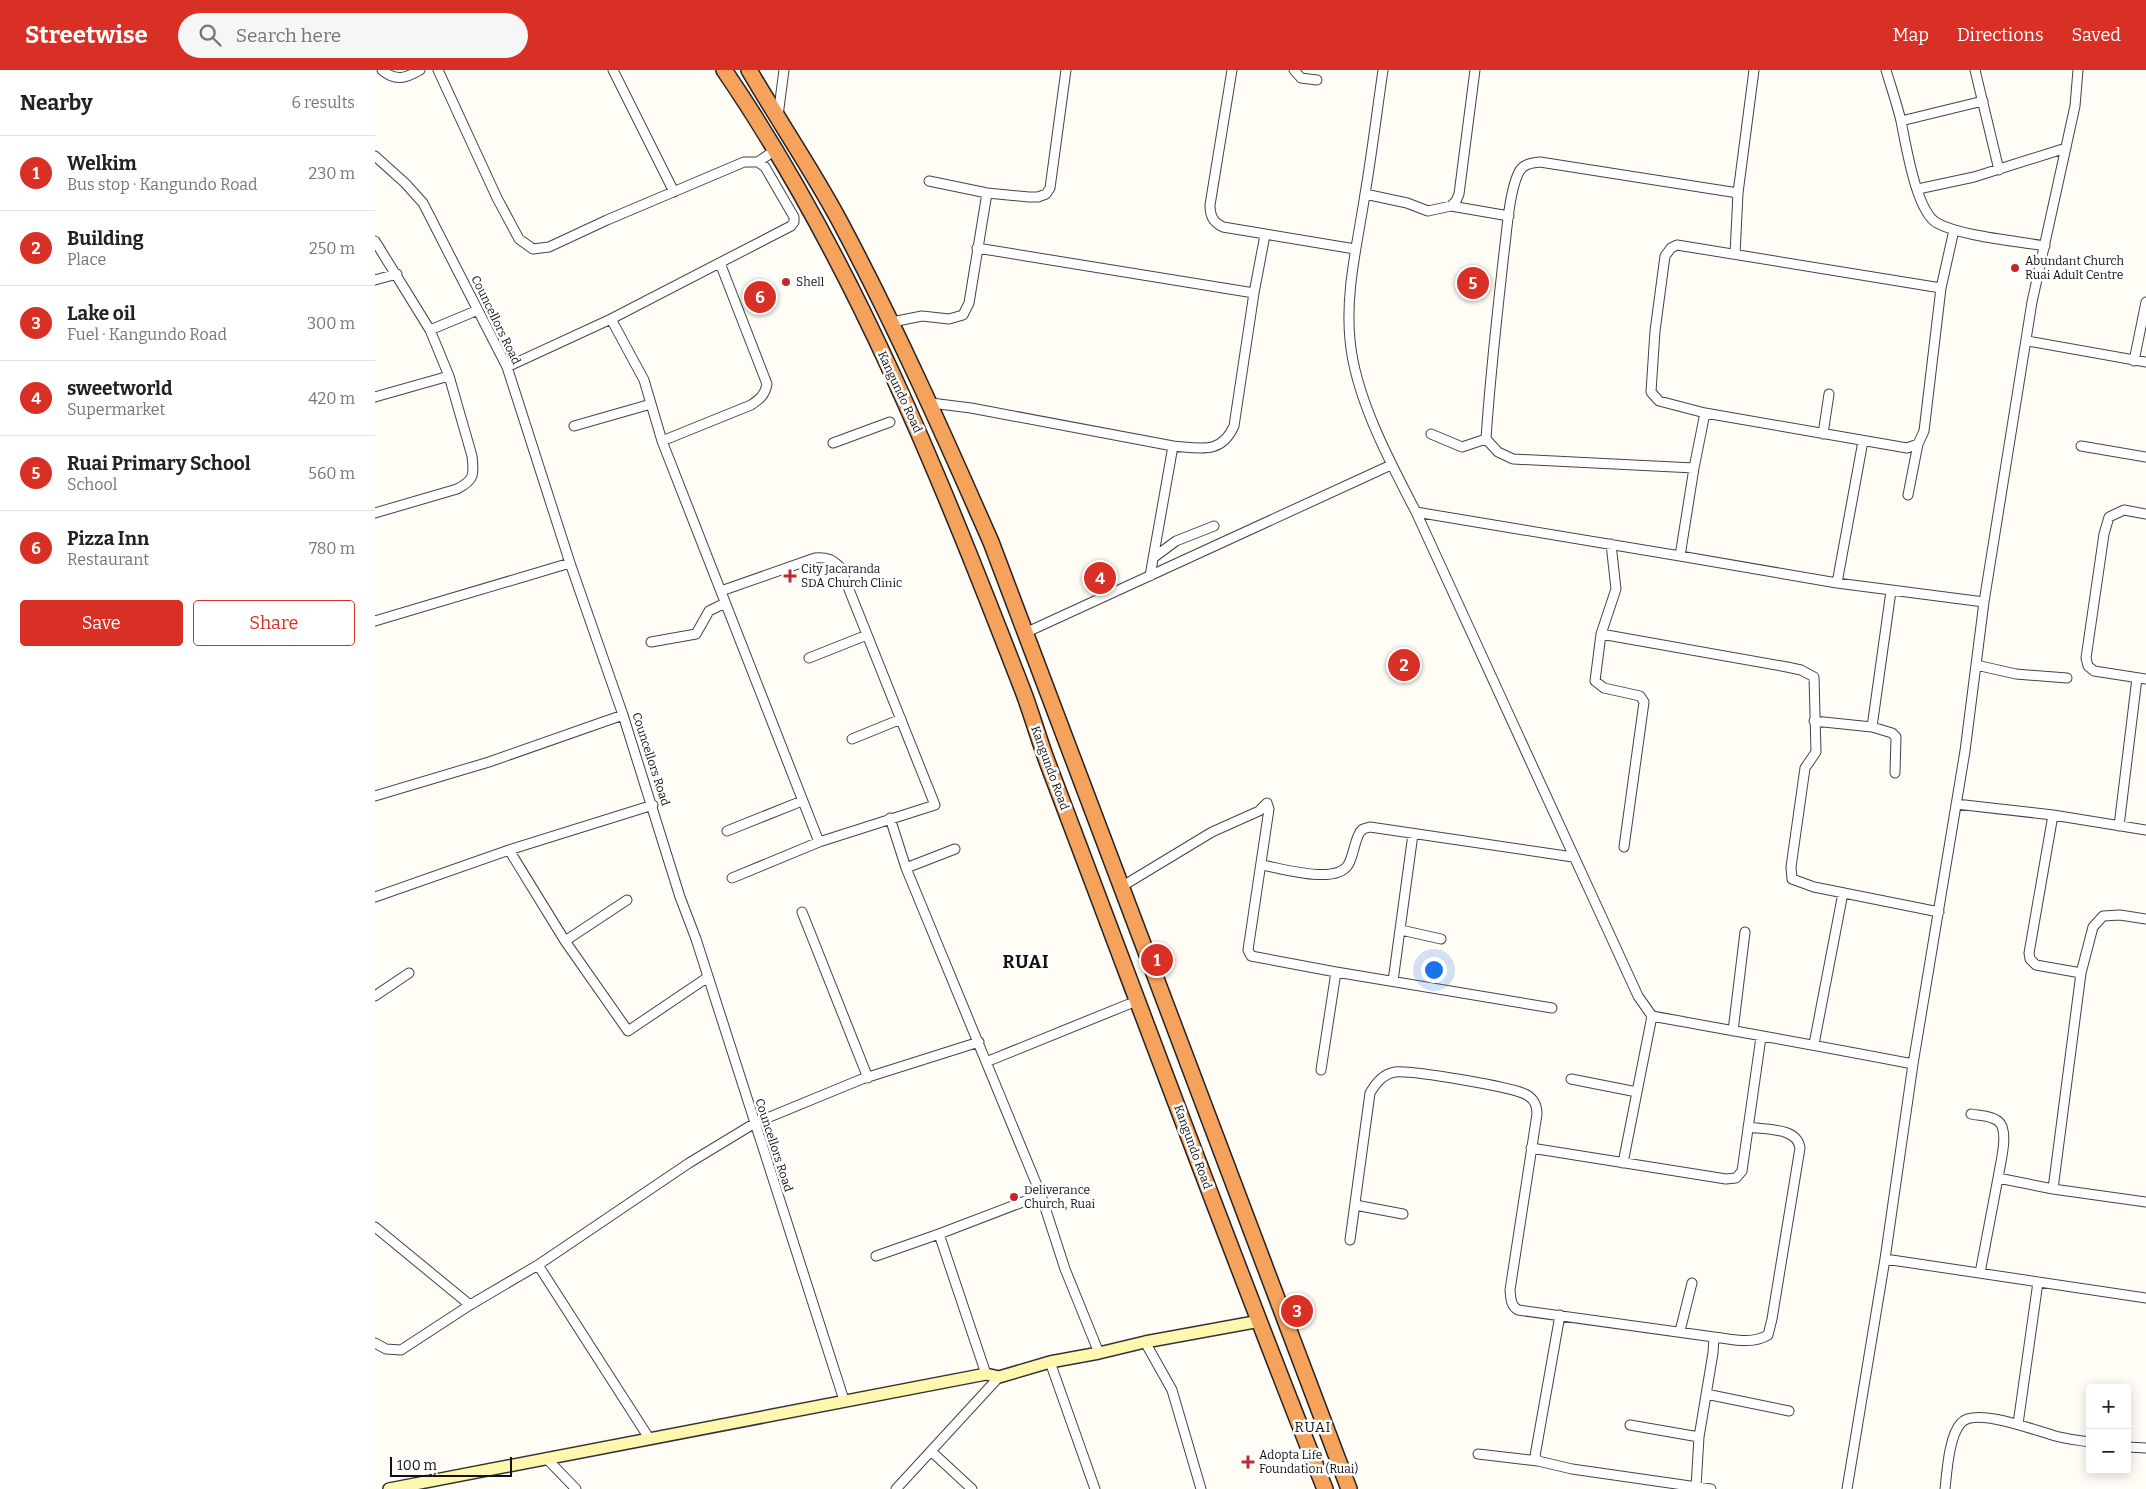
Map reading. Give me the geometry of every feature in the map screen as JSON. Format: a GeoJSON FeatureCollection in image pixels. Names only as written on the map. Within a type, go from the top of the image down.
{"type":"FeatureCollection","features":[{"type":"Feature","properties":{"kind":"highway","name":"Kangundo Road"},"geometry":{"type":"LineString","coordinates":[[724,70],[822,228],[930,455],[1022,688],[1046,759],[1175,1097],[1197,1161],[1325,1489]]}},
{"type":"Feature","properties":{"kind":"highway","name":"Kangundo Road"},"geometry":{"type":"LineString","coordinates":[[752,74],[813,174],[892,322],[931,404],[991,542],[1349,1489]]}},
{"type":"Feature","properties":{"kind":"highway"},"geometry":{"type":"LineString","coordinates":[[739,92],[752,74]]}},
{"type":"Feature","properties":{"kind":"highway"},"geometry":{"type":"LineString","coordinates":[[795,183],[813,174]]}},
{"type":"Feature","properties":{"kind":"highway"},"geometry":{"type":"LineString","coordinates":[[822,228],[838,219]]}},
{"type":"Feature","properties":{"kind":"street"},"geometry":{"type":"LineString","coordinates":[[383,70],[389,76],[400,78],[420,70]]}},
{"type":"Feature","properties":{"kind":"street"},"geometry":{"type":"LineString","coordinates":[[439,70],[497,198],[519,239],[533,249],[549,247],[607,220],[744,162],[757,162],[765,167],[794,216],[794,222],[787,229],[611,319],[507,367]]}},
{"type":"Feature","properties":{"kind":"street"},"geometry":{"type":"LineString","coordinates":[[613,70],[674,192]]}},
{"type":"Feature","properties":{"kind":"street"},"geometry":{"type":"LineString","coordinates":[[778,116],[784,70]]}},
{"type":"Feature","properties":{"kind":"street"},"geometry":{"type":"LineString","coordinates":[[929,181],[987,193],[1038,197],[1046,194],[1050,188],[1066,70]]}},
{"type":"Feature","properties":{"kind":"street"},"geometry":{"type":"LineString","coordinates":[[1231,70],[1210,214],[1213,221],[1223,227],[1355,249]]}},
{"type":"Feature","properties":{"kind":"street"},"geometry":{"type":"LineString","coordinates":[[1294,70],[1301,78],[1317,80]]}},
{"type":"Feature","properties":{"kind":"street"},"geometry":{"type":"LineString","coordinates":[[1383,70],[1355,249],[1349,300],[1349,340],[1363,396],[1391,465],[1416,512],[1638,996],[1652,1016],[1761,1037],[1814,1044],[1913,1064]]}},
{"type":"Feature","properties":{"kind":"street"},"geometry":{"type":"LineString","coordinates":[[1451,206],[1459,194],[1475,70]]}},
{"type":"Feature","properties":{"kind":"street"},"geometry":{"type":"LineString","coordinates":[[1735,254],[1738,193],[1753,70]]}},
{"type":"Feature","properties":{"kind":"street"},"geometry":{"type":"LineString","coordinates":[[1886,70],[1918,190],[1923,207],[1929,217],[1937,223],[1954,230],[2045,246]]}},
{"type":"Feature","properties":{"kind":"street"},"geometry":{"type":"LineString","coordinates":[[1975,70],[1999,170]]}},
{"type":"Feature","properties":{"kind":"street"},"geometry":{"type":"LineString","coordinates":[[1847,1489],[1885,1259],[1913,1064],[1956,804],[1977,665],[1984,602],[2033,302],[2075,106],[2078,70]]}},
{"type":"Feature","properties":{"kind":"street"},"geometry":{"type":"LineString","coordinates":[[1901,122],[1983,101]]}},
{"type":"Feature","properties":{"kind":"street"},"geometry":{"type":"LineString","coordinates":[[1918,190],[1999,170],[2066,148]]}},
{"type":"Feature","properties":{"kind":"street"},"geometry":{"type":"LineString","coordinates":[[757,162],[775,150]]}},
{"type":"Feature","properties":{"kind":"street","name":"Councellors Road"},"geometry":{"type":"LineString","coordinates":[[375,156],[405,183],[423,203],[507,367],[570,563],[653,805],[680,897],[708,977],[844,1400]]}},
{"type":"Feature","properties":{"kind":"street"},"geometry":{"type":"LineString","coordinates":[[1694,468],[1513,460],[1498,452],[1486,439],[1497,309],[1509,216],[1519,173],[1523,167],[1540,162],[1738,193]]}},
{"type":"Feature","properties":{"kind":"street"},"geometry":{"type":"LineString","coordinates":[[892,322],[922,316],[949,319],[963,315],[969,303],[987,193]]}},
{"type":"Feature","properties":{"kind":"street"},"geometry":{"type":"LineString","coordinates":[[1365,194],[1407,203],[1428,211],[1451,206],[1509,216]]}},
{"type":"Feature","properties":{"kind":"street"},"geometry":{"type":"LineString","coordinates":[[1908,495],[1918,444],[1924,431],[1941,288],[1954,230]]}},
{"type":"Feature","properties":{"kind":"street"},"geometry":{"type":"LineString","coordinates":[[931,404],[971,408],[1173,446],[1206,448],[1218,446],[1226,441],[1233,426],[1265,235]]}},
{"type":"Feature","properties":{"kind":"street"},"geometry":{"type":"LineString","coordinates":[[375,241],[397,274],[429,330],[449,376],[472,456],[473,469],[472,478],[468,484],[457,490],[375,513]]}},
{"type":"Feature","properties":{"kind":"street"},"geometry":{"type":"LineString","coordinates":[[1918,444],[1907,448],[1863,441],[1705,413],[1659,401],[1651,392],[1655,331],[1665,256],[1671,248],[1677,245],[1941,288]]}},
{"type":"Feature","properties":{"kind":"street"},"geometry":{"type":"LineString","coordinates":[[977,248],[1254,293]]}},
{"type":"Feature","properties":{"kind":"street"},"geometry":{"type":"LineString","coordinates":[[662,441],[751,405],[761,399],[766,392],[767,384],[720,263]]}},
{"type":"Feature","properties":{"kind":"street"},"geometry":{"type":"LineString","coordinates":[[375,280],[397,274]]}},
{"type":"Feature","properties":{"kind":"street"},"geometry":{"type":"LineString","coordinates":[[2134,361],[2146,302]]}},
{"type":"Feature","properties":{"kind":"street"},"geometry":{"type":"LineString","coordinates":[[429,330],[478,310]]}},
{"type":"Feature","properties":{"kind":"street"},"geometry":{"type":"LineString","coordinates":[[611,319],[644,380],[662,441],[819,842]]}},
{"type":"Feature","properties":{"kind":"street"},"geometry":{"type":"LineString","coordinates":[[2027,341],[2146,362]]}},
{"type":"Feature","properties":{"kind":"street"},"geometry":{"type":"LineString","coordinates":[[375,397],[449,376]]}},
{"type":"Feature","properties":{"kind":"street"},"geometry":{"type":"LineString","coordinates":[[1823,434],[1829,394]]}},
{"type":"Feature","properties":{"kind":"street"},"geometry":{"type":"LineString","coordinates":[[574,426],[651,404]]}},
{"type":"Feature","properties":{"kind":"street"},"geometry":{"type":"LineString","coordinates":[[1680,556],[1705,413]]}},
{"type":"Feature","properties":{"kind":"street"},"geometry":{"type":"LineString","coordinates":[[833,443],[890,422]]}},
{"type":"Feature","properties":{"kind":"street"},"geometry":{"type":"LineString","coordinates":[[1431,434],[1461,447],[1486,439]]}},
{"type":"Feature","properties":{"kind":"street"},"geometry":{"type":"LineString","coordinates":[[1837,583],[1863,441]]}},
{"type":"Feature","properties":{"kind":"street"},"geometry":{"type":"LineString","coordinates":[[1150,576],[1173,446]]}},
{"type":"Feature","properties":{"kind":"street"},"geometry":{"type":"LineString","coordinates":[[2081,446],[2146,457]]}},
{"type":"Feature","properties":{"kind":"street"},"geometry":{"type":"LineString","coordinates":[[1025,633],[1391,465]]}},
{"type":"Feature","properties":{"kind":"street"},"geometry":{"type":"LineString","coordinates":[[2119,826],[2142,678],[2094,671],[2088,666],[2086,658],[2104,534],[2109,518],[2125,510],[2146,514]]}},
{"type":"Feature","properties":{"kind":"street"},"geometry":{"type":"LineString","coordinates":[[1416,512],[1837,583],[1984,602]]}},
{"type":"Feature","properties":{"kind":"street"},"geometry":{"type":"LineString","coordinates":[[1153,558],[1176,540],[1214,526]]}},
{"type":"Feature","properties":{"kind":"street"},"geometry":{"type":"LineString","coordinates":[[1611,544],[1616,589],[1601,634],[1595,681],[1604,688],[1640,696],[1644,702],[1624,847]]}},
{"type":"Feature","properties":{"kind":"street"},"geometry":{"type":"LineString","coordinates":[[721,591],[815,558],[825,557],[832,560],[840,568],[935,805],[819,842],[732,878]]}},
{"type":"Feature","properties":{"kind":"street"},"geometry":{"type":"LineString","coordinates":[[375,621],[570,563]]}},
{"type":"Feature","properties":{"kind":"street"},"geometry":{"type":"LineString","coordinates":[[1872,727],[1891,590]]}},
{"type":"Feature","properties":{"kind":"street"},"geometry":{"type":"LineString","coordinates":[[651,642],[696,634],[709,611],[725,603]]}},
{"type":"Feature","properties":{"kind":"street"},"geometry":{"type":"LineString","coordinates":[[1601,634],[1801,670],[1814,677],[1816,693],[1814,721],[1816,752],[1805,768],[1791,868],[1792,879],[1814,888],[1939,912]]}},
{"type":"Feature","properties":{"kind":"street"},"geometry":{"type":"LineString","coordinates":[[809,658],[867,635]]}},
{"type":"Feature","properties":{"kind":"street"},"geometry":{"type":"LineString","coordinates":[[1977,665],[2017,674],[2067,678]]}},
{"type":"Feature","properties":{"kind":"street"},"geometry":{"type":"LineString","coordinates":[[375,796],[489,762],[623,715]]}},
{"type":"Feature","properties":{"kind":"street"},"geometry":{"type":"LineString","coordinates":[[852,739],[901,719]]}},
{"type":"Feature","properties":{"kind":"street"},"geometry":{"type":"LineString","coordinates":[[1814,721],[1872,727],[1892,733],[1896,737],[1895,773]]}},
{"type":"Feature","properties":{"kind":"street"},"geometry":{"type":"LineString","coordinates":[[727,831],[802,801]]}},
{"type":"Feature","properties":{"kind":"street"},"geometry":{"type":"LineString","coordinates":[[1121,888],[1212,832],[1259,810],[1267,803],[1269,809],[1248,950],[1249,955],[1336,972],[1551,1008]]}},
{"type":"Feature","properties":{"kind":"street"},"geometry":{"type":"LineString","coordinates":[[1956,804],[2053,815],[2146,830]]}},
{"type":"Feature","properties":{"kind":"street"},"geometry":{"type":"LineString","coordinates":[[375,897],[509,850],[653,805]]}},
{"type":"Feature","properties":{"kind":"street"},"geometry":{"type":"LineString","coordinates":[[2053,815],[2029,953],[2030,959],[2036,965],[2081,973]]}},
{"type":"Feature","properties":{"kind":"street"},"geometry":{"type":"LineString","coordinates":[[890,818],[905,868],[979,1042],[1041,1195],[1065,1269],[1099,1353]]}},
{"type":"Feature","properties":{"kind":"street"},"geometry":{"type":"LineString","coordinates":[[1262,865],[1297,872],[1325,875],[1335,874],[1343,870],[1348,864],[1357,837],[1363,829],[1370,827],[1573,857]]}},
{"type":"Feature","properties":{"kind":"street"},"geometry":{"type":"LineString","coordinates":[[1393,981],[1413,834]]}},
{"type":"Feature","properties":{"kind":"street"},"geometry":{"type":"LineString","coordinates":[[905,868],[955,849]]}},
{"type":"Feature","properties":{"kind":"street"},"geometry":{"type":"LineString","coordinates":[[509,850],[565,941],[629,1031],[708,977]]}},
{"type":"Feature","properties":{"kind":"street"},"geometry":{"type":"LineString","coordinates":[[1814,1044],[1843,893]]}},
{"type":"Feature","properties":{"kind":"street"},"geometry":{"type":"LineString","coordinates":[[565,941],[627,900]]}},
{"type":"Feature","properties":{"kind":"street"},"geometry":{"type":"LineString","coordinates":[[801,912],[869,1078]]}},
{"type":"Feature","properties":{"kind":"street"},"geometry":{"type":"LineString","coordinates":[[2053,1189],[2081,973],[2093,927],[2103,916],[2120,915],[2146,919]]}},
{"type":"Feature","properties":{"kind":"street"},"geometry":{"type":"LineString","coordinates":[[1401,930],[1441,939]]}},
{"type":"Feature","properties":{"kind":"street"},"geometry":{"type":"LineString","coordinates":[[1733,1031],[1745,932]]}},
{"type":"Feature","properties":{"kind":"street"},"geometry":{"type":"LineString","coordinates":[[1321,1070],[1336,972]]}},
{"type":"Feature","properties":{"kind":"street"},"geometry":{"type":"LineString","coordinates":[[375,996],[409,973]]}},
{"type":"Feature","properties":{"kind":"street"},"geometry":{"type":"LineString","coordinates":[[987,1062],[1129,1004]]}},
{"type":"Feature","properties":{"kind":"street"},"geometry":{"type":"LineString","coordinates":[[1623,1163],[1652,1016]]}},
{"type":"Feature","properties":{"kind":"street"},"geometry":{"type":"LineString","coordinates":[[1531,1148],[1732,1179],[1736,1178],[1742,1171],[1761,1037]]}},
{"type":"Feature","properties":{"kind":"street"},"geometry":{"type":"LineString","coordinates":[[375,1343],[386,1349],[401,1350],[470,1305],[538,1265],[689,1163],[755,1124],[862,1079],[979,1042]]}},
{"type":"Feature","properties":{"kind":"street"},"geometry":{"type":"LineString","coordinates":[[1350,1240],[1370,1093],[1376,1082],[1395,1072],[1459,1080],[1513,1090],[1527,1095],[1534,1100],[1537,1107],[1510,1290],[1513,1307],[1518,1310],[1714,1337],[1749,1341],[1760,1340],[1767,1335],[1772,1319],[1800,1148],[1799,1141],[1793,1135],[1748,1128]]}},
{"type":"Feature","properties":{"kind":"street"},"geometry":{"type":"LineString","coordinates":[[1571,1079],[1637,1092]]}},
{"type":"Feature","properties":{"kind":"street"},"geometry":{"type":"LineString","coordinates":[[1971,1114],[1990,1117],[2002,1125],[2005,1133],[1980,1273]]}},
{"type":"Feature","properties":{"kind":"street"},"geometry":{"type":"LineString","coordinates":[[1998,1178],[2053,1189],[2146,1202]]}},
{"type":"Feature","properties":{"kind":"street"},"geometry":{"type":"LineString","coordinates":[[876,1256],[1041,1195]]}},
{"type":"Feature","properties":{"kind":"street"},"geometry":{"type":"LineString","coordinates":[[1355,1205],[1403,1214]]}},
{"type":"Feature","properties":{"kind":"street"},"geometry":{"type":"LineString","coordinates":[[375,1227],[470,1305]]}},
{"type":"Feature","properties":{"kind":"street"},"geometry":{"type":"LineString","coordinates":[[939,1234],[986,1374]]}},
{"type":"Feature","properties":{"kind":"street"},"geometry":{"type":"LineString","coordinates":[[1885,1259],[2146,1298]]}},
{"type":"Feature","properties":{"kind":"street"},"geometry":{"type":"LineString","coordinates":[[538,1265],[649,1438]]}},
{"type":"Feature","properties":{"kind":"street"},"geometry":{"type":"LineString","coordinates":[[2018,1424],[2038,1282]]}},
{"type":"Feature","properties":{"kind":"street"},"geometry":{"type":"LineString","coordinates":[[1680,1331],[1692,1283]]}},
{"type":"Feature","properties":{"kind":"street"},"geometry":{"type":"LineString","coordinates":[[1538,1461],[1535,1456],[1560,1315]]}},
{"type":"Feature","properties":{"kind":"street"},"geometry":{"type":"LineString","coordinates":[[389,1489],[844,1400],[986,1374],[999,1377],[1050,1362],[1260,1321]]}},
{"type":"Feature","properties":{"kind":"street"},"geometry":{"type":"LineString","coordinates":[[1696,1487],[1699,1437],[1714,1337]]}},
{"type":"Feature","properties":{"kind":"street"},"geometry":{"type":"LineString","coordinates":[[1145,1342],[1172,1390],[1201,1489]]}},
{"type":"Feature","properties":{"kind":"street"},"geometry":{"type":"LineString","coordinates":[[1050,1362],[1095,1489]]}},
{"type":"Feature","properties":{"kind":"street"},"geometry":{"type":"LineString","coordinates":[[896,1489],[999,1377]]}},
{"type":"Feature","properties":{"kind":"street"},"geometry":{"type":"LineString","coordinates":[[1706,1394],[1789,1411]]}},
{"type":"Feature","properties":{"kind":"street"},"geometry":{"type":"LineString","coordinates":[[1945,1489],[1951,1449],[1961,1422],[1965,1419],[1975,1417],[2018,1424],[2053,1436],[2086,1441]]}},
{"type":"Feature","properties":{"kind":"street"},"geometry":{"type":"LineString","coordinates":[[1631,1425],[1699,1437]]}},
{"type":"Feature","properties":{"kind":"street"},"geometry":{"type":"LineString","coordinates":[[2131,1447],[2146,1448]]}},
{"type":"Feature","properties":{"kind":"street"},"geometry":{"type":"LineString","coordinates":[[931,1451],[971,1489]]}},
{"type":"Feature","properties":{"kind":"street"},"geometry":{"type":"LineString","coordinates":[[1478,1454],[1538,1461],[1572,1469],[1711,1489]]}},
{"type":"Feature","properties":{"kind":"street"},"geometry":{"type":"LineString","coordinates":[[547,1458],[576,1489]]}},
{"type":"Feature","properties":{"kind":"place","name":"Abundant Church Ruai Adult Centre"},"geometry":{"type":"Point","coordinates":[2015,268]}},
{"type":"Feature","properties":{"kind":"place","name":"Shell"},"geometry":{"type":"Point","coordinates":[786,282]}},
{"type":"Feature","properties":{"kind":"place","name":"Ruai Primary School"},"geometry":{"type":"Point","coordinates":[1473,283]}},
{"type":"Feature","properties":{"kind":"place","name":"Pizza Inn"},"geometry":{"type":"Point","coordinates":[760,297]}},
{"type":"Feature","properties":{"kind":"place","name":"City Jacaranda SDA Church Clinic"},"geometry":{"type":"Point","coordinates":[790,576]}},
{"type":"Feature","properties":{"kind":"place","name":"sweetworld"},"geometry":{"type":"Point","coordinates":[1100,578]}},
{"type":"Feature","properties":{"kind":"place","name":"Building"},"geometry":{"type":"Point","coordinates":[1404,665]}},
{"type":"Feature","properties":{"kind":"place","name":"Welkim"},"geometry":{"type":"Point","coordinates":[1157,960]}},
{"type":"Feature","properties":{"kind":"place","name":"Deliverance Church, Ruai"},"geometry":{"type":"Point","coordinates":[1014,1197]}},
{"type":"Feature","properties":{"kind":"place","name":"Lake oil"},"geometry":{"type":"Point","coordinates":[1297,1311]}},
{"type":"Feature","properties":{"kind":"place","name":"Adopta Life Foundation (Ruai)"},"geometry":{"type":"Point","coordinates":[1248,1462]}},
{"type":"Feature","properties":{"kind":"district","name":"RUAI"},"geometry":{"type":"Point","coordinates":[1026,962]}},
{"type":"Feature","properties":{"kind":"district","name":"RUAI"},"geometry":{"type":"Point","coordinates":[1313,1427]}}]}
